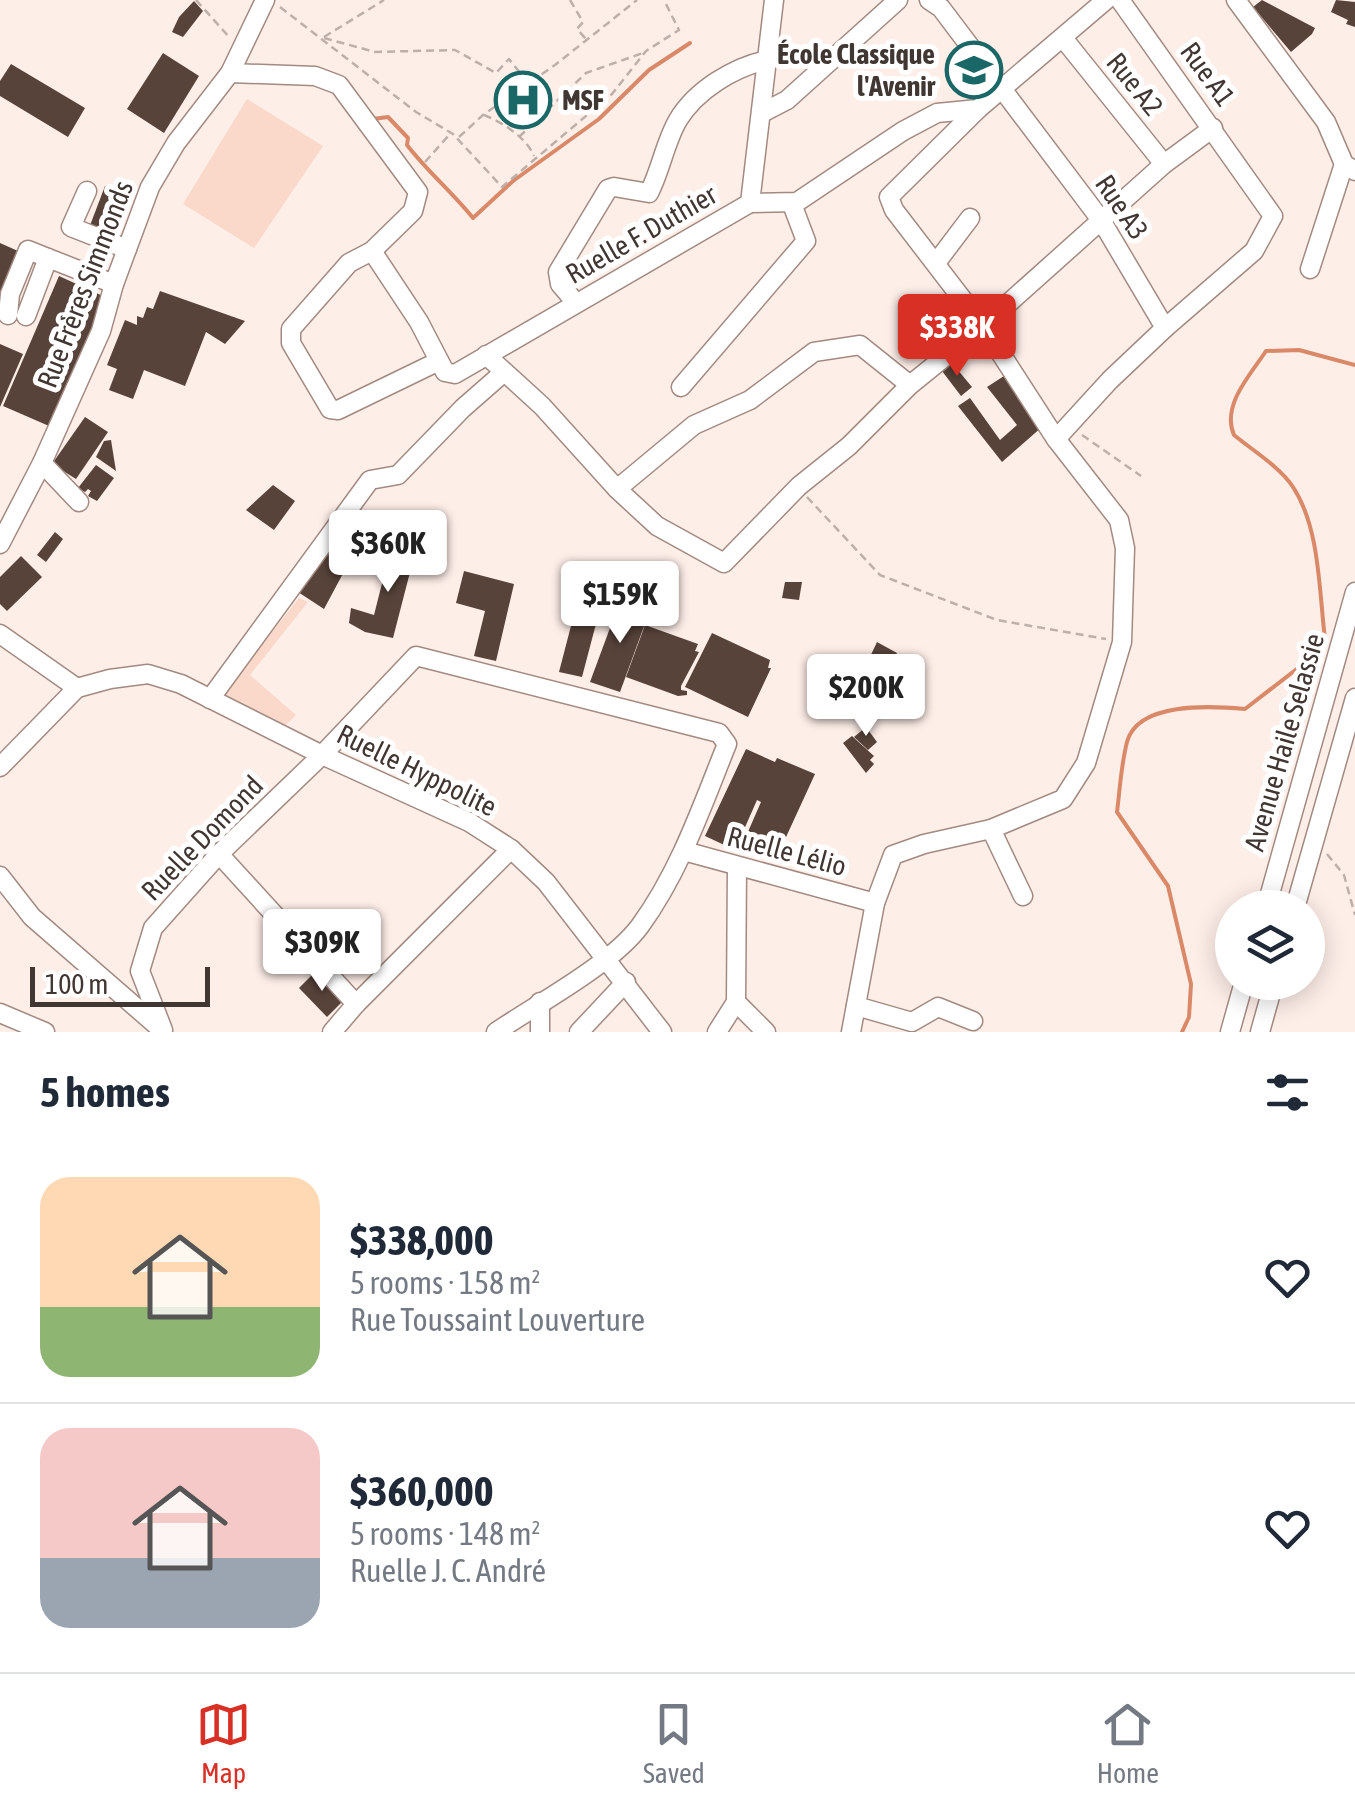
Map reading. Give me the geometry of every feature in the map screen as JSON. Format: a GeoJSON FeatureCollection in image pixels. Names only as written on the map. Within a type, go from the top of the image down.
{"type":"FeatureCollection","features":[{"type":"Feature","properties":{"kind":"street","name":"Rue Frères Simmonds"},"geometry":{"type":"LineString","coordinates":[[0,544],[42,463],[101,331],[150,187],[176,143],[230,72],[268,0]]}},
{"type":"Feature","properties":{"kind":"street","name":"Ruelle F. Duthier"},"geometry":{"type":"LineString","coordinates":[[439,361],[445,372],[455,374],[750,203],[774,0]]}},
{"type":"Feature","properties":{"kind":"street"},"geometry":{"type":"LineString","coordinates":[[762,113],[787,100],[898,0]]}},
{"type":"Feature","properties":{"kind":"street"},"geometry":{"type":"LineString","coordinates":[[850,1032],[875,903],[893,855],[991,829],[1063,799],[1086,763],[1122,642],[1126,548],[1118,520],[1063,432],[894,210],[890,197],[1001,87],[1106,0]]}},
{"type":"Feature","properties":{"kind":"street","name":"Rue A1"},"geometry":{"type":"LineString","coordinates":[[1120,0],[1273,216],[1254,251],[1165,328]]}},
{"type":"Feature","properties":{"kind":"street"},"geometry":{"type":"LineString","coordinates":[[1236,0],[1326,122],[1350,168],[1310,268]]}},
{"type":"Feature","properties":{"kind":"street","name":"Rue A3"},"geometry":{"type":"LineString","coordinates":[[940,3],[1102,220],[1165,328]]}},
{"type":"Feature","properties":{"kind":"street","name":"Rue A2"},"geometry":{"type":"LineString","coordinates":[[1063,38],[1164,164]]}},
{"type":"Feature","properties":{"kind":"street"},"geometry":{"type":"LineString","coordinates":[[576,303],[560,284],[558,272],[608,190],[614,187],[649,193],[678,118],[719,78],[745,64],[767,60]]}},
{"type":"Feature","properties":{"kind":"street"},"geometry":{"type":"LineString","coordinates":[[230,72],[314,76],[339,85],[416,184],[418,202],[414,211],[372,251],[350,263],[291,329],[291,343],[330,408],[338,410],[439,361],[419,322],[372,251]]}},
{"type":"Feature","properties":{"kind":"street"},"geometry":{"type":"LineString","coordinates":[[750,203],[792,204],[903,131],[938,113],[978,109]]}},
{"type":"Feature","properties":{"kind":"street"},"geometry":{"type":"LineString","coordinates":[[486,355],[542,406],[618,490],[657,526],[724,563],[799,486],[850,446],[910,385],[983,326],[1164,164],[1213,128]]}},
{"type":"Feature","properties":{"kind":"street"},"geometry":{"type":"LineString","coordinates":[[87,191],[71,227],[126,249]]}},
{"type":"Feature","properties":{"kind":"street"},"geometry":{"type":"LineString","coordinates":[[680,387],[806,241],[792,204]]}},
{"type":"Feature","properties":{"kind":"street"},"geometry":{"type":"LineString","coordinates":[[936,263],[970,218]]}},
{"type":"Feature","properties":{"kind":"street"},"geometry":{"type":"LineString","coordinates":[[17,316],[10,294],[28,250],[114,284]]}},
{"type":"Feature","properties":{"kind":"street"},"geometry":{"type":"LineString","coordinates":[[1063,432],[1165,328]]}},
{"type":"Feature","properties":{"kind":"street"},"geometry":{"type":"LineString","coordinates":[[618,490],[694,425],[755,396],[820,350],[860,345],[910,385]]}},
{"type":"Feature","properties":{"kind":"street"},"geometry":{"type":"LineString","coordinates":[[210,699],[370,480],[398,476],[502,373]]}},
{"type":"Feature","properties":{"kind":"street"},"geometry":{"type":"LineString","coordinates":[[42,463],[79,502]]}},
{"type":"Feature","properties":{"kind":"street","name":"Avenue Haile Selassie"},"geometry":{"type":"LineString","coordinates":[[1271,890],[1323,685],[1351,621],[1355,592]]}},
{"type":"Feature","properties":{"kind":"street"},"geometry":{"type":"LineString","coordinates":[[0,634],[77,688],[0,767]]}},
{"type":"Feature","properties":{"kind":"street","name":"Ruelle Domond"},"geometry":{"type":"LineString","coordinates":[[140,971],[154,928],[219,854],[322,755],[416,656],[720,733],[727,744],[684,851]]}},
{"type":"Feature","properties":{"kind":"street","name":"Ruelle Hyppolite"},"geometry":{"type":"LineString","coordinates":[[77,688],[110,678],[148,674],[181,684],[322,755],[469,822],[511,849],[546,882],[662,1032]]}},
{"type":"Feature","properties":{"kind":"street","name":"Avenue Haile Selassie"},"geometry":{"type":"LineString","coordinates":[[1300,890],[1355,698]]}},
{"type":"Feature","properties":{"kind":"street"},"geometry":{"type":"LineString","coordinates":[[991,829],[1023,896]]}},
{"type":"Feature","properties":{"kind":"street"},"geometry":{"type":"LineString","coordinates":[[332,1032],[511,849]]}},
{"type":"Feature","properties":{"kind":"street"},"geometry":{"type":"LineString","coordinates":[[496,1032],[606,958],[638,928],[684,851]]}},
{"type":"Feature","properties":{"kind":"street","name":"Ruelle Lélio"},"geometry":{"type":"LineString","coordinates":[[684,851],[875,903]]}},
{"type":"Feature","properties":{"kind":"street"},"geometry":{"type":"LineString","coordinates":[[219,854],[356,1004]]}},
{"type":"Feature","properties":{"kind":"street"},"geometry":{"type":"LineString","coordinates":[[717,1032],[736,1002],[736,866]]}},
{"type":"Feature","properties":{"kind":"street"},"geometry":{"type":"LineString","coordinates":[[0,876],[32,918],[164,1031]]}},
{"type":"Feature","properties":{"kind":"street"},"geometry":{"type":"LineString","coordinates":[[102,980],[140,971],[164,1031]]}},
{"type":"Feature","properties":{"kind":"street"},"geometry":{"type":"LineString","coordinates":[[579,1032],[626,982]]}},
{"type":"Feature","properties":{"kind":"street"},"geometry":{"type":"LineString","coordinates":[[1230,1032],[1239,1000]]}},
{"type":"Feature","properties":{"kind":"street"},"geometry":{"type":"LineString","coordinates":[[1260,1032],[1269,1000]]}},
{"type":"Feature","properties":{"kind":"street"},"geometry":{"type":"LineString","coordinates":[[540,1002],[540,1032]]}},
{"type":"Feature","properties":{"kind":"street"},"geometry":{"type":"LineString","coordinates":[[736,1002],[766,1032]]}},
{"type":"Feature","properties":{"kind":"street"},"geometry":{"type":"LineString","coordinates":[[856,1006],[912,1022],[938,1006],[972,1021]]}},
{"type":"Feature","properties":{"kind":"street"},"geometry":{"type":"LineString","coordinates":[[0,1013],[45,1032]]}},
{"type":"Feature","properties":{"kind":"path"},"geometry":{"type":"LineString","coordinates":[[196,0],[241,51]]}},
{"type":"Feature","properties":{"kind":"path"},"geometry":{"type":"LineString","coordinates":[[268,0],[416,112],[452,132],[502,187],[612,94],[646,52]]}},
{"type":"Feature","properties":{"kind":"path"},"geometry":{"type":"LineString","coordinates":[[323,38],[384,0]]}},
{"type":"Feature","properties":{"kind":"path"},"geometry":{"type":"LineString","coordinates":[[570,0],[583,22],[577,29],[586,40]]}},
{"type":"Feature","properties":{"kind":"path"},"geometry":{"type":"LineString","coordinates":[[458,138],[482,115],[638,0]]}},
{"type":"Feature","properties":{"kind":"path"},"geometry":{"type":"LineString","coordinates":[[519,138],[586,73],[646,52],[679,30],[664,0]]}},
{"type":"Feature","properties":{"kind":"path"},"geometry":{"type":"LineString","coordinates":[[323,38],[375,52],[455,50],[496,74],[509,58],[528,83]]}},
{"type":"Feature","properties":{"kind":"path"},"geometry":{"type":"LineString","coordinates":[[482,115],[503,123],[532,150],[534,159]]}},
{"type":"Feature","properties":{"kind":"path"},"geometry":{"type":"LineString","coordinates":[[425,162],[452,132]]}},
{"type":"Feature","properties":{"kind":"path"},"geometry":{"type":"LineString","coordinates":[[1063,432],[1141,476]]}},
{"type":"Feature","properties":{"kind":"path"},"geometry":{"type":"LineString","coordinates":[[799,486],[823,517],[880,575],[996,620],[1122,642]]}},
{"type":"Feature","properties":{"kind":"path"},"geometry":{"type":"LineString","coordinates":[[1312,845],[1325,851],[1344,875],[1355,915]]}},
{"type":"Feature","properties":{"kind":"shaded area"},"geometry":{"type":"Polygon","coordinates":[[[247,99],[323,146],[254,248],[183,204],[247,99]]]}},
{"type":"Feature","properties":{"kind":"shaded area"},"geometry":{"type":"Polygon","coordinates":[[[299,598],[308,602],[250,675],[296,715],[281,730],[219,699],[299,598]]]}},
{"type":"Feature","properties":{"kind":"building"},"geometry":{"type":"Polygon","coordinates":[[[1262,0],[1315,28],[1312,34],[1291,52],[1253,7],[1262,0]]]}},
{"type":"Feature","properties":{"kind":"building"},"geometry":{"type":"Polygon","coordinates":[[[1336,0],[1355,2],[1355,27],[1331,12],[1336,0]]]}},
{"type":"Feature","properties":{"kind":"building"},"geometry":{"type":"Polygon","coordinates":[[[194,1],[203,11],[183,37],[172,32],[179,17],[194,1]]]}},
{"type":"Feature","properties":{"kind":"building"},"geometry":{"type":"Polygon","coordinates":[[[163,53],[199,76],[164,133],[127,109],[163,53]]]}},
{"type":"Feature","properties":{"kind":"building"},"geometry":{"type":"Polygon","coordinates":[[[11,64],[85,108],[68,137],[0,96],[0,81],[11,64]]]}},
{"type":"Feature","properties":{"kind":"building"},"geometry":{"type":"Polygon","coordinates":[[[105,186],[129,195],[113,237],[89,228],[105,186]]]}},
{"type":"Feature","properties":{"kind":"building"},"geometry":{"type":"Polygon","coordinates":[[[0,243],[18,251],[0,296],[0,243]]]}},
{"type":"Feature","properties":{"kind":"building"},"geometry":{"type":"Polygon","coordinates":[[[59,276],[105,297],[49,426],[3,406],[59,276]]]}},
{"type":"Feature","properties":{"kind":"building"},"geometry":{"type":"Polygon","coordinates":[[[160,291],[245,321],[225,344],[206,332],[185,386],[144,370],[133,399],[109,390],[117,369],[107,365],[125,320],[137,325],[137,316],[143,318],[147,307],[153,309],[160,291]]]}},
{"type":"Feature","properties":{"kind":"building"},"geometry":{"type":"Polygon","coordinates":[[[0,344],[23,354],[0,407],[0,344]]]}},
{"type":"Feature","properties":{"kind":"building"},"geometry":{"type":"Polygon","coordinates":[[[952,363],[972,387],[961,396],[942,371],[952,363]]]}},
{"type":"Feature","properties":{"kind":"building"},"geometry":{"type":"Polygon","coordinates":[[[1004,376],[1043,426],[1002,462],[958,406],[970,398],[1000,440],[1017,425],[987,387],[1004,376]]]}},
{"type":"Feature","properties":{"kind":"building"},"geometry":{"type":"Polygon","coordinates":[[[85,417],[108,432],[76,479],[52,464],[85,417]]]}},
{"type":"Feature","properties":{"kind":"building"},"geometry":{"type":"Polygon","coordinates":[[[111,440],[116,471],[96,457],[104,441],[111,440]]]}},
{"type":"Feature","properties":{"kind":"building"},"geometry":{"type":"Polygon","coordinates":[[[96,465],[114,478],[97,501],[88,496],[91,491],[78,488],[96,465]]]}},
{"type":"Feature","properties":{"kind":"building"},"geometry":{"type":"Polygon","coordinates":[[[273,485],[295,501],[274,530],[246,510],[273,485]]]}},
{"type":"Feature","properties":{"kind":"building"},"geometry":{"type":"Polygon","coordinates":[[[343,522],[358,531],[341,560],[347,566],[324,609],[298,592],[343,522]]]}},
{"type":"Feature","properties":{"kind":"building"},"geometry":{"type":"Polygon","coordinates":[[[55,532],[63,539],[46,562],[37,555],[55,532]]]}},
{"type":"Feature","properties":{"kind":"building"},"geometry":{"type":"Polygon","coordinates":[[[392,544],[416,549],[393,638],[365,632],[349,623],[351,608],[374,615],[392,544]]]}},
{"type":"Feature","properties":{"kind":"building"},"geometry":{"type":"Polygon","coordinates":[[[21,556],[42,577],[7,611],[0,604],[0,577],[21,556]]]}},
{"type":"Feature","properties":{"kind":"building"},"geometry":{"type":"Polygon","coordinates":[[[464,571],[514,584],[496,661],[474,656],[485,611],[456,603],[464,571]]]}},
{"type":"Feature","properties":{"kind":"building"},"geometry":{"type":"Polygon","coordinates":[[[785,582],[802,582],[799,600],[782,598],[785,582]]]}},
{"type":"Feature","properties":{"kind":"building"},"geometry":{"type":"Polygon","coordinates":[[[579,595],[602,601],[582,677],[559,672],[579,595]]]}},
{"type":"Feature","properties":{"kind":"building"},"geometry":{"type":"Polygon","coordinates":[[[620,601],[650,610],[620,692],[590,682],[620,601]]]}},
{"type":"Feature","properties":{"kind":"building"},"geometry":{"type":"Polygon","coordinates":[[[645,625],[698,644],[695,651],[699,652],[681,686],[687,695],[678,696],[626,677],[645,625]]]}},
{"type":"Feature","properties":{"kind":"building"},"geometry":{"type":"Polygon","coordinates":[[[712,633],[770,660],[771,668],[748,717],[685,687],[712,633]]]}},
{"type":"Feature","properties":{"kind":"building"},"geometry":{"type":"Polygon","coordinates":[[[877,642],[897,653],[891,662],[883,664],[869,659],[877,642]]]}},
{"type":"Feature","properties":{"kind":"building"},"geometry":{"type":"Polygon","coordinates":[[[866,727],[877,742],[868,750],[854,737],[866,727]]]}},
{"type":"Feature","properties":{"kind":"building"},"geometry":{"type":"Polygon","coordinates":[[[852,736],[874,756],[870,760],[874,764],[866,773],[843,743],[852,736]]]}},
{"type":"Feature","properties":{"kind":"building"},"geometry":{"type":"Polygon","coordinates":[[[746,749],[815,774],[781,848],[747,834],[761,802],[757,800],[735,850],[705,836],[746,749]]]}},
{"type":"Feature","properties":{"kind":"building"},"geometry":{"type":"Polygon","coordinates":[[[317,970],[345,999],[327,1017],[299,988],[317,970]]]}},
{"type":"Feature","properties":{"kind":"waterway"},"geometry":{"type":"LineString","coordinates":[[373,119],[388,117],[408,138],[407,145],[415,155],[473,218],[513,181],[599,119],[649,70],[690,43]]}},
{"type":"Feature","properties":{"kind":"waterway"},"geometry":{"type":"LineString","coordinates":[[1182,1032],[1189,1017],[1191,984],[1168,886],[1117,812],[1127,742],[1145,719],[1160,713],[1196,707],[1245,709],[1320,651],[1325,639],[1309,521],[1293,487],[1281,473],[1234,435],[1231,412],[1240,390],[1266,351],[1299,350],[1355,365]]}},
{"type":"Feature","properties":{"kind":"place","name":"École Classique l'Avenir"},"geometry":{"type":"Point","coordinates":[974,70]}},
{"type":"Feature","properties":{"kind":"place","name":"MSF"},"geometry":{"type":"Point","coordinates":[523,100]}}]}
